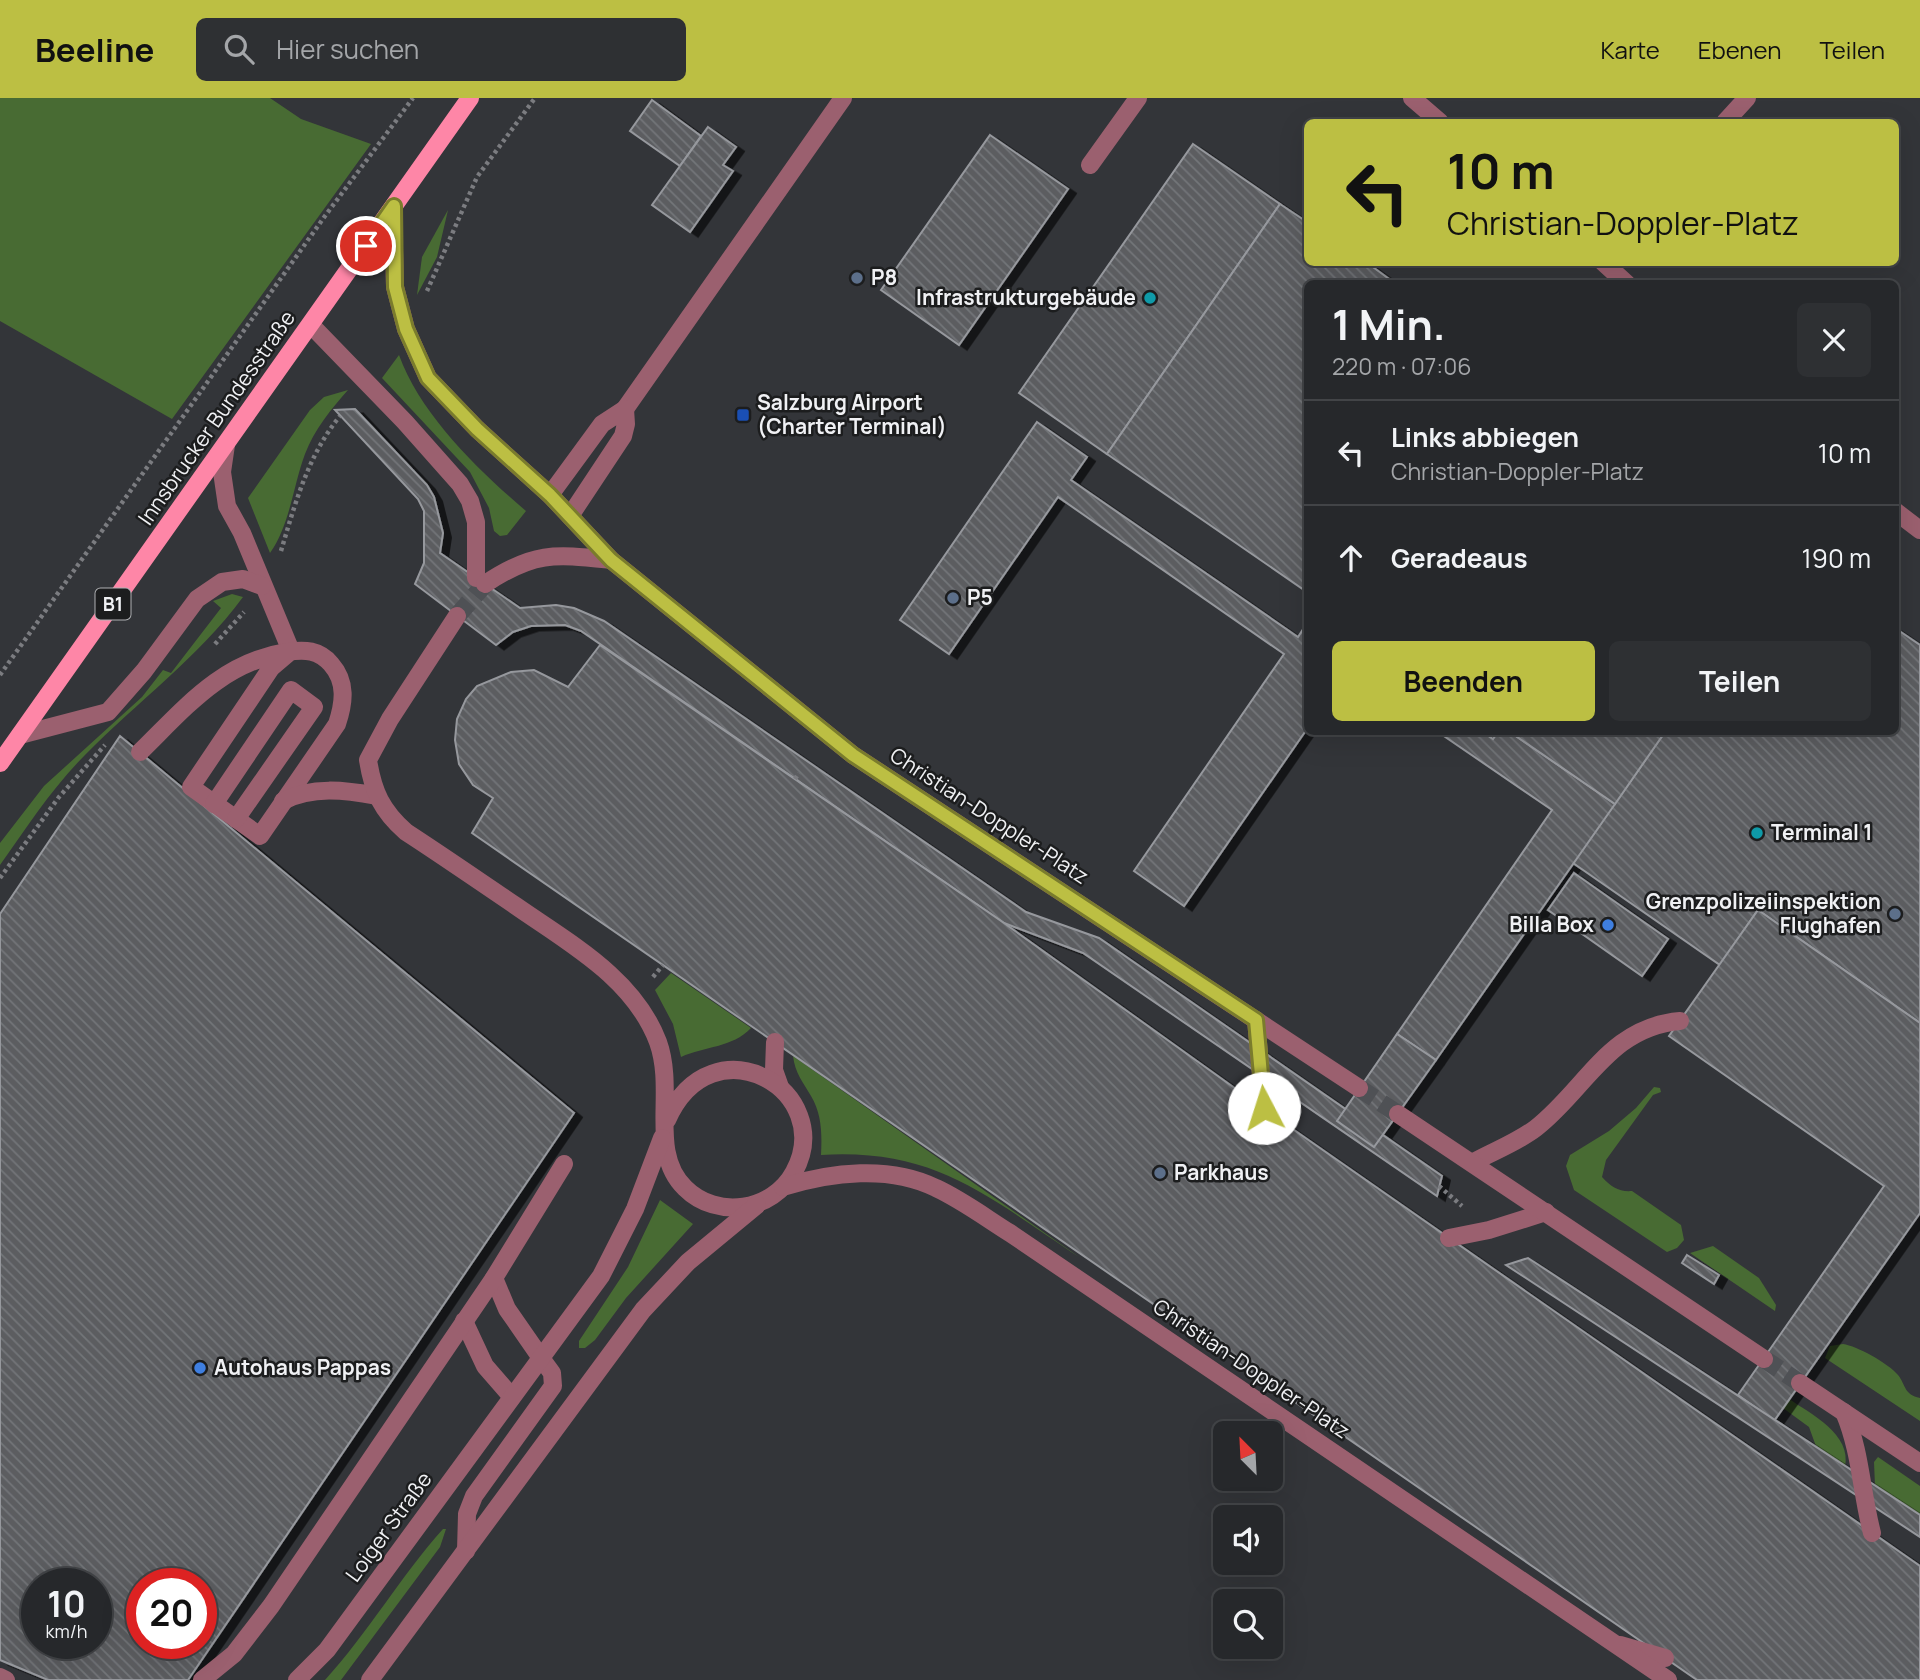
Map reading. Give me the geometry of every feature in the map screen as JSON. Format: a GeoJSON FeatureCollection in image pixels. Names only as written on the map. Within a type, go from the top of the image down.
{"type":"FeatureCollection","features":[{"type":"Feature","properties":{"kind":"main road","name":"Innsbrucker Bundesstraße"},"geometry":{"type":"LineString","coordinates":[[0,763],[470,98]]}},
{"type":"Feature","properties":{"kind":"main road"},"geometry":{"type":"LineString","coordinates":[[394,206],[394,250]]}},
{"type":"Feature","properties":{"kind":"street"},"geometry":{"type":"LineString","coordinates":[[550,495],[602,424],[625,409],[843,98]]}},
{"type":"Feature","properties":{"kind":"street"},"geometry":{"type":"LineString","coordinates":[[1090,165],[1138,98]]}},
{"type":"Feature","properties":{"kind":"street"},"geometry":{"type":"LineString","coordinates":[[1412,98],[1436,119]]}},
{"type":"Feature","properties":{"kind":"street"},"geometry":{"type":"LineString","coordinates":[[1727,119],[1747,98]]}},
{"type":"Feature","properties":{"kind":"street","name":"Christian-Doppler-Platz"},"geometry":{"type":"LineString","coordinates":[[394,250],[395,287],[406,329],[428,378],[448,401],[550,495],[611,560],[853,755],[1359,1088]]}},
{"type":"Feature","properties":{"kind":"street"},"geometry":{"type":"LineString","coordinates":[[1607,266],[1623,280]]}},
{"type":"Feature","properties":{"kind":"street"},"geometry":{"type":"LineString","coordinates":[[311,325],[405,422],[460,484],[470,501],[476,522],[480,581],[521,562],[543,556],[611,560]]}},
{"type":"Feature","properties":{"kind":"street"},"geometry":{"type":"LineString","coordinates":[[570,516],[623,436],[626,424],[625,409]]}},
{"type":"Feature","properties":{"kind":"street"},"geometry":{"type":"LineString","coordinates":[[226,445],[222,472],[227,506],[291,651]]}},
{"type":"Feature","properties":{"kind":"street"},"geometry":{"type":"LineString","coordinates":[[1899,514],[1920,530]]}},
{"type":"Feature","properties":{"kind":"street"},"geometry":{"type":"LineString","coordinates":[[20,734],[108,712],[144,671],[197,600],[222,582],[243,579],[262,586]]}},
{"type":"Feature","properties":{"kind":"street","name":"Christian-Doppler-Platz"},"geometry":{"type":"LineString","coordinates":[[457,616],[390,719],[368,760],[377,796],[390,818],[406,832],[595,960],[631,996],[658,1044],[667,1082],[666,1157],[687,1190],[709,1204],[722,1207],[760,1203],[783,1187],[812,1178],[844,1173],[888,1175],[934,1187],[1010,1233],[1668,1680]]}},
{"type":"Feature","properties":{"kind":"street"},"geometry":{"type":"LineString","coordinates":[[140,752],[229,671],[261,656],[291,651],[312,650],[333,665],[340,676],[343,705],[337,724],[260,836],[191,788],[271,668],[291,651]]}},
{"type":"Feature","properties":{"kind":"street"},"geometry":{"type":"LineString","coordinates":[[214,804],[291,690],[303,698],[314,706],[236,819]]}},
{"type":"Feature","properties":{"kind":"street"},"geometry":{"type":"LineString","coordinates":[[283,800],[297,794],[316,791],[349,791],[377,796]]}},
{"type":"Feature","properties":{"kind":"street"},"geometry":{"type":"LineString","coordinates":[[1256,1020],[1264,1108]]}},
{"type":"Feature","properties":{"kind":"street"},"geometry":{"type":"LineString","coordinates":[[1474,1162],[1534,1130],[1569,1098],[1612,1047],[1645,1029],[1680,1021]]}},
{"type":"Feature","properties":{"kind":"street"},"geometry":{"type":"LineString","coordinates":[[775,1042],[774,1070],[780,1087]]}},
{"type":"Feature","properties":{"kind":"street"},"geometry":{"type":"LineString","coordinates":[[666,1126],[684,1090],[714,1072],[749,1072],[780,1087]]}},
{"type":"Feature","properties":{"kind":"street","name":"Christian-Doppler-Platz"},"geometry":{"type":"LineString","coordinates":[[780,1087],[792,1101],[803,1137],[797,1163],[783,1187]]}},
{"type":"Feature","properties":{"kind":"street"},"geometry":{"type":"LineString","coordinates":[[1398,1114],[1474,1162],[1764,1359]]}},
{"type":"Feature","properties":{"kind":"street","name":"Loiger Straße"},"geometry":{"type":"LineString","coordinates":[[297,1680],[327,1650],[601,1276],[621,1241],[666,1126]]}},
{"type":"Feature","properties":{"kind":"street"},"geometry":{"type":"LineString","coordinates":[[202,1680],[234,1654],[271,1606],[494,1278],[564,1164]]}},
{"type":"Feature","properties":{"kind":"street"},"geometry":{"type":"LineString","coordinates":[[370,1680],[643,1310],[688,1262],[760,1203]]}},
{"type":"Feature","properties":{"kind":"street"},"geometry":{"type":"LineString","coordinates":[[1449,1238],[1489,1230],[1546,1212]]}},
{"type":"Feature","properties":{"kind":"street"},"geometry":{"type":"LineString","coordinates":[[466,1551],[467,1514],[474,1496],[553,1386],[554,1379],[507,1309],[494,1278]]}},
{"type":"Feature","properties":{"kind":"street"},"geometry":{"type":"LineString","coordinates":[[464,1321],[485,1367],[512,1397],[533,1412],[552,1419],[568,1413]]}},
{"type":"Feature","properties":{"kind":"street"},"geometry":{"type":"LineString","coordinates":[[1800,1383],[1920,1463]]}},
{"type":"Feature","properties":{"kind":"street"},"geometry":{"type":"LineString","coordinates":[[1844,1412],[1857,1442],[1865,1508],[1872,1533]]}},
{"type":"Feature","properties":{"kind":"street"},"geometry":{"type":"LineString","coordinates":[[1613,1643],[1665,1658]]}},
{"type":"Feature","properties":{"kind":"street"},"geometry":{"type":"LineString","coordinates":[[0,1678],[6,1680]]}},
{"type":"Feature","properties":{"kind":"path"},"geometry":{"type":"LineString","coordinates":[[0,675],[413,98]]}},
{"type":"Feature","properties":{"kind":"path"},"geometry":{"type":"LineString","coordinates":[[406,329],[438,270],[460,211],[477,177],[535,98]]}},
{"type":"Feature","properties":{"kind":"path"},"geometry":{"type":"LineString","coordinates":[[795,779],[799,773]]}},
{"type":"Feature","properties":{"kind":"green space"},"geometry":{"type":"Polygon","coordinates":[[[0,98],[270,98],[301,119],[371,144],[172,419],[0,321],[0,98]]]}},
{"type":"Feature","properties":{"kind":"green space"},"geometry":{"type":"Polygon","coordinates":[[[448,210],[437,257],[417,295],[422,257],[448,210]]]}},
{"type":"Feature","properties":{"kind":"green space"},"geometry":{"type":"Polygon","coordinates":[[[399,355],[421,399],[436,420],[471,460],[526,511],[507,535],[500,536],[494,531],[489,508],[470,472],[382,378],[399,355]]]}},
{"type":"Feature","properties":{"kind":"green space"},"geometry":{"type":"Polygon","coordinates":[[[348,390],[323,420],[309,445],[287,518],[270,553],[248,498],[310,410],[324,397],[348,390]]]}},
{"type":"Feature","properties":{"kind":"green space"},"geometry":{"type":"Polygon","coordinates":[[[232,594],[243,597],[207,640],[73,768],[40,808],[0,865],[0,843],[44,786],[142,697],[163,670],[171,673],[221,608],[213,601],[232,594]]]}},
{"type":"Feature","properties":{"kind":"green space"},"geometry":{"type":"Polygon","coordinates":[[[671,973],[751,1028],[744,1035],[727,1043],[681,1057],[673,1024],[655,990],[671,973]]]}},
{"type":"Feature","properties":{"kind":"green space"},"geometry":{"type":"Polygon","coordinates":[[[793,1056],[1079,1257],[988,1197],[929,1168],[861,1155],[821,1155],[819,1117],[797,1072],[793,1056]]]}},
{"type":"Feature","properties":{"kind":"green space"},"geometry":{"type":"Polygon","coordinates":[[[1654,1087],[1660,1088],[1661,1092],[1653,1095],[1606,1160],[1602,1177],[1616,1188],[1632,1191],[1681,1225],[1684,1240],[1677,1248],[1667,1252],[1574,1190],[1566,1166],[1570,1155],[1609,1131],[1636,1108],[1654,1087]]]}},
{"type":"Feature","properties":{"kind":"green space"},"geometry":{"type":"Polygon","coordinates":[[[660,1200],[693,1224],[626,1298],[595,1340],[585,1348],[579,1348],[579,1341],[628,1267],[660,1200]]]}},
{"type":"Feature","properties":{"kind":"green space"},"geometry":{"type":"Polygon","coordinates":[[[1713,1246],[1759,1278],[1776,1305],[1775,1311],[1690,1253],[1713,1246]]]}},
{"type":"Feature","properties":{"kind":"green space"},"geometry":{"type":"Polygon","coordinates":[[[1843,1344],[1880,1360],[1893,1370],[1908,1392],[1920,1398],[1920,1421],[1825,1358],[1830,1346],[1843,1344]]]}},
{"type":"Feature","properties":{"kind":"green space"},"geometry":{"type":"Polygon","coordinates":[[[1789,1399],[1818,1418],[1836,1435],[1846,1455],[1845,1467],[1817,1449],[1809,1427],[1783,1408],[1789,1399]]]}},
{"type":"Feature","properties":{"kind":"green space"},"geometry":{"type":"Polygon","coordinates":[[[1878,1457],[1920,1486],[1920,1515],[1875,1486],[1874,1462],[1878,1457]]]}},
{"type":"Feature","properties":{"kind":"green space"},"geometry":{"type":"Polygon","coordinates":[[[443,1529],[446,1529],[440,1547],[341,1680],[325,1680],[356,1643],[412,1566],[443,1529]]]}},
{"type":"Feature","properties":{"kind":"building"},"geometry":{"type":"Polygon","coordinates":[[[652,100],[701,136],[680,166],[630,131],[652,100]]]}},
{"type":"Feature","properties":{"kind":"building"},"geometry":{"type":"Polygon","coordinates":[[[708,127],[736,147],[723,165],[733,171],[690,232],[652,205],[708,127]]]}},
{"type":"Feature","properties":{"kind":"building"},"geometry":{"type":"Polygon","coordinates":[[[990,135],[1068,189],[959,345],[881,290],[990,135]]]}},
{"type":"Feature","properties":{"kind":"building","name":"Infrastrukturgebäude"},"geometry":{"type":"Polygon","coordinates":[[[1193,144],[1280,204],[1107,454],[1019,393],[1193,144]]]}},
{"type":"Feature","properties":{"kind":"building"},"geometry":{"type":"Polygon","coordinates":[[[1280,204],[1304,220],[1304,266],[1371,266],[1391,280],[1304,280],[1304,590],[1107,454],[1280,204]]]}},
{"type":"Feature","properties":{"kind":"building"},"geometry":{"type":"Polygon","coordinates":[[[355,409],[427,485],[434,497],[443,533],[440,553],[520,608],[556,605],[574,608],[604,621],[1026,912],[1099,938],[1442,1176],[1437,1196],[1083,953],[1004,923],[581,631],[565,625],[531,626],[513,632],[496,645],[415,584],[424,563],[424,511],[418,499],[335,410],[355,409]]]}},
{"type":"Feature","properties":{"kind":"building"},"geometry":{"type":"Polygon","coordinates":[[[1037,422],[1087,457],[1071,480],[1298,637],[1304,628],[1304,733],[1184,906],[1134,871],[1284,654],[1058,497],[949,654],[900,620],[1037,422]]]}},
{"type":"Feature","properties":{"kind":"building","name":"Terminal 1"},"geometry":{"type":"Polygon","coordinates":[[[1899,631],[1920,645],[1920,1023],[1758,910],[1720,965],[1573,863],[1663,735],[1899,735],[1899,631]]]}},
{"type":"Feature","properties":{"kind":"building","name":"Parkhaus"},"geometry":{"type":"Polygon","coordinates":[[[600,645],[1004,923],[1264,1109],[1920,1566],[1920,1680],[1697,1680],[472,833],[493,798],[473,785],[459,764],[455,740],[457,719],[466,699],[477,686],[511,672],[534,670],[568,687],[600,645]]]}},
{"type":"Feature","properties":{"kind":"building"},"geometry":{"type":"Polygon","coordinates":[[[1442,735],[1487,735],[1493,739],[1496,735],[1514,735],[1615,804],[1436,1060],[1397,1034],[1552,810],[1442,735]]]}},
{"type":"Feature","properties":{"kind":"building"},"geometry":{"type":"Polygon","coordinates":[[[1514,735],[1663,735],[1615,804],[1514,735]]]}},
{"type":"Feature","properties":{"kind":"building","name":"Autohaus Pappas"},"geometry":{"type":"Polygon","coordinates":[[[120,736],[574,1113],[217,1637],[217,1568],[126,1568],[126,1659],[202,1659],[188,1680],[48,1680],[0,1660],[0,914],[120,736]]]}},
{"type":"Feature","properties":{"kind":"building","name":"Billa Box"},"geometry":{"type":"Polygon","coordinates":[[[1574,873],[1668,939],[1642,976],[1548,910],[1574,873]]]}},
{"type":"Feature","properties":{"kind":"building"},"geometry":{"type":"Polygon","coordinates":[[[1758,910],[1920,1023],[1920,1213],[1774,1421],[1738,1395],[1884,1186],[1669,1036],[1758,910]]]}},
{"type":"Feature","properties":{"kind":"building"},"geometry":{"type":"Polygon","coordinates":[[[1397,1034],[1436,1060],[1374,1147],[1337,1121],[1397,1034]]]}},
{"type":"Feature","properties":{"kind":"building"},"geometry":{"type":"Polygon","coordinates":[[[1687,1255],[1719,1275],[1714,1284],[1682,1263],[1687,1255]]]}},
{"type":"Feature","properties":{"kind":"building"},"geometry":{"type":"Polygon","coordinates":[[[1528,1258],[1920,1515],[1920,1537],[1506,1265],[1528,1258]]]}},
{"type":"Feature","properties":{"kind":"tunnel"},"geometry":{"type":"LineString","coordinates":[[457,616],[485,584]]}},
{"type":"Feature","properties":{"kind":"tunnel"},"geometry":{"type":"LineString","coordinates":[[1359,1088],[1398,1114]]}},
{"type":"Feature","properties":{"kind":"tunnel"},"geometry":{"type":"LineString","coordinates":[[1764,1359],[1800,1383]]}},
{"type":"Feature","properties":{"kind":"place","name":"P8"},"geometry":{"type":"Point","coordinates":[857,278]}},
{"type":"Feature","properties":{"kind":"place","name":"Infrastrukturgebäude"},"geometry":{"type":"Point","coordinates":[1150,298]}},
{"type":"Feature","properties":{"kind":"place","name":"Salzburg Airport (Charter Terminal)"},"geometry":{"type":"Point","coordinates":[743,415]}},
{"type":"Feature","properties":{"kind":"place","name":"P5"},"geometry":{"type":"Point","coordinates":[953,598]}},
{"type":"Feature","properties":{"kind":"place","name":"Terminal 1"},"geometry":{"type":"Point","coordinates":[1757,833]}},
{"type":"Feature","properties":{"kind":"place","name":"Grenzpolizeiinspektion Flughafen"},"geometry":{"type":"Point","coordinates":[1895,914]}},
{"type":"Feature","properties":{"kind":"place","name":"Billa Box"},"geometry":{"type":"Point","coordinates":[1608,925]}},
{"type":"Feature","properties":{"kind":"place","name":"Parkhaus"},"geometry":{"type":"Point","coordinates":[1160,1173]}},
{"type":"Feature","properties":{"kind":"place","name":"Autohaus Pappas"},"geometry":{"type":"Point","coordinates":[200,1368]}},
{"type":"Feature","properties":{"kind":"route"},"geometry":{"type":"LineString","coordinates":[[366,246],[394,206],[395,287],[415,354],[428,378],[477,429],[550,495],[611,560],[853,755],[1079,901],[1256,1020],[1264,1108]]}}]}
